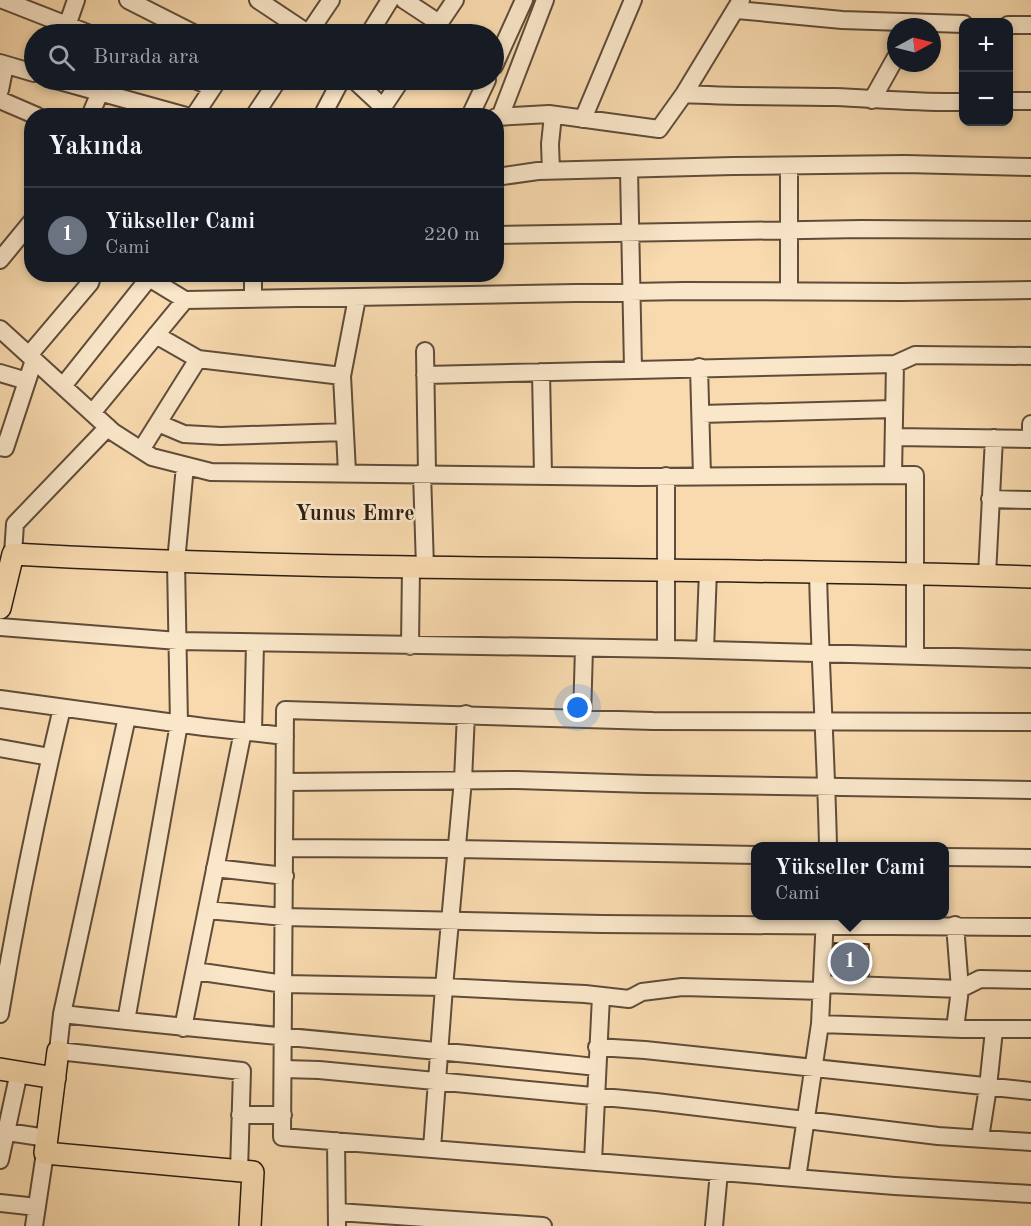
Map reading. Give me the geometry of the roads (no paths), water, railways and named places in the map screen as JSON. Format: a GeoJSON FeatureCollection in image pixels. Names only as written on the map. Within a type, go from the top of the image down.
{"type":"FeatureCollection","features":[{"type":"Feature","properties":{"kind":"main road"},"geometry":{"type":"LineString","coordinates":[[0,608],[9,538],[176,562],[914,573],[1031,577]]}},
{"type":"Feature","properties":{"kind":"main road"},"geometry":{"type":"LineString","coordinates":[[58,1051],[46,1146],[253,1172],[250,1226]]}},
{"type":"Feature","properties":{"kind":"main road"},"geometry":{"type":"LineString","coordinates":[[9,1070],[55,1078]]}},
{"type":"Feature","properties":{"kind":"street"},"geometry":{"type":"LineString","coordinates":[[3,0],[62,24]]}},
{"type":"Feature","properties":{"kind":"street"},"geometry":{"type":"LineString","coordinates":[[68,24],[76,0]]}},
{"type":"Feature","properties":{"kind":"street"},"geometry":{"type":"LineString","coordinates":[[128,0],[175,24]]}},
{"type":"Feature","properties":{"kind":"street"},"geometry":{"type":"LineString","coordinates":[[258,0],[293,24]]}},
{"type":"Feature","properties":{"kind":"street"},"geometry":{"type":"LineString","coordinates":[[315,24],[331,0]]}},
{"type":"Feature","properties":{"kind":"street"},"geometry":{"type":"LineString","coordinates":[[375,24],[390,0]]}},
{"type":"Feature","properties":{"kind":"street"},"geometry":{"type":"LineString","coordinates":[[404,0],[430,24]]}},
{"type":"Feature","properties":{"kind":"street"},"geometry":{"type":"LineString","coordinates":[[439,24],[455,0]]}},
{"type":"Feature","properties":{"kind":"street"},"geometry":{"type":"LineString","coordinates":[[504,44],[524,0]]}},
{"type":"Feature","properties":{"kind":"street"},"geometry":{"type":"LineString","coordinates":[[502,108],[545,0]]}},
{"type":"Feature","properties":{"kind":"street"},"geometry":{"type":"LineString","coordinates":[[583,119],[633,0]]}},
{"type":"Feature","properties":{"kind":"street"},"geometry":{"type":"LineString","coordinates":[[504,117],[553,115],[659,129],[684,94],[739,5],[842,20],[887,23]]}},
{"type":"Feature","properties":{"kind":"street"},"geometry":{"type":"LineString","coordinates":[[941,24],[959,24]]}},
{"type":"Feature","properties":{"kind":"street"},"geometry":{"type":"LineString","coordinates":[[1013,25],[1031,26]]}},
{"type":"Feature","properties":{"kind":"street"},"geometry":{"type":"LineString","coordinates":[[0,90],[3,64],[24,70]]}},
{"type":"Feature","properties":{"kind":"street"},"geometry":{"type":"LineString","coordinates":[[872,100],[888,72]]}},
{"type":"Feature","properties":{"kind":"street"},"geometry":{"type":"LineString","coordinates":[[93,90],[130,108]]}},
{"type":"Feature","properties":{"kind":"street"},"geometry":{"type":"LineString","coordinates":[[199,108],[211,90]]}},
{"type":"Feature","properties":{"kind":"street"},"geometry":{"type":"LineString","coordinates":[[259,108],[271,90]]}},
{"type":"Feature","properties":{"kind":"street"},"geometry":{"type":"LineString","coordinates":[[326,108],[336,90]]}},
{"type":"Feature","properties":{"kind":"street"},"geometry":{"type":"LineString","coordinates":[[362,90],[377,108]]}},
{"type":"Feature","properties":{"kind":"street"},"geometry":{"type":"LineString","coordinates":[[382,108],[394,90]]}},
{"type":"Feature","properties":{"kind":"street"},"geometry":{"type":"LineString","coordinates":[[474,108],[482,90]]}},
{"type":"Feature","properties":{"kind":"street"},"geometry":{"type":"LineString","coordinates":[[93,108],[100,92]]}},
{"type":"Feature","properties":{"kind":"street"},"geometry":{"type":"LineString","coordinates":[[684,94],[754,98],[836,97],[930,103],[959,102]]}},
{"type":"Feature","properties":{"kind":"street"},"geometry":{"type":"LineString","coordinates":[[0,100],[24,110]]}},
{"type":"Feature","properties":{"kind":"street"},"geometry":{"type":"LineString","coordinates":[[1013,101],[1031,101]]}},
{"type":"Feature","properties":{"kind":"street"},"geometry":{"type":"LineString","coordinates":[[551,171],[550,144],[553,115]]}},
{"type":"Feature","properties":{"kind":"street"},"geometry":{"type":"LineString","coordinates":[[504,176],[551,171],[733,166],[905,164],[1031,167]]}},
{"type":"Feature","properties":{"kind":"street"},"geometry":{"type":"LineString","coordinates":[[789,166],[789,291]]}},
{"type":"Feature","properties":{"kind":"street"},"geometry":{"type":"LineString","coordinates":[[629,170],[633,369]]}},
{"type":"Feature","properties":{"kind":"street"},"geometry":{"type":"LineString","coordinates":[[504,235],[789,230],[1031,230]]}},
{"type":"Feature","properties":{"kind":"street"},"geometry":{"type":"LineString","coordinates":[[0,260],[24,231]]}},
{"type":"Feature","properties":{"kind":"street"},"geometry":{"type":"LineString","coordinates":[[0,447],[5,448],[27,381],[31,357],[90,282]]}},
{"type":"Feature","properties":{"kind":"street"},"geometry":{"type":"LineString","coordinates":[[63,386],[147,282]]}},
{"type":"Feature","properties":{"kind":"street"},"geometry":{"type":"LineString","coordinates":[[156,282],[185,300],[631,292],[1031,290]]}},
{"type":"Feature","properties":{"kind":"street"},"geometry":{"type":"LineString","coordinates":[[253,282],[253,299]]}},
{"type":"Feature","properties":{"kind":"street"},"geometry":{"type":"LineString","coordinates":[[347,472],[342,376],[357,298]]}},
{"type":"Feature","properties":{"kind":"street"},"geometry":{"type":"LineString","coordinates":[[92,413],[185,300]]}},
{"type":"Feature","properties":{"kind":"street"},"geometry":{"type":"LineString","coordinates":[[0,329],[108,427],[152,458],[211,472],[666,476],[915,475],[915,656]]}},
{"type":"Feature","properties":{"kind":"street"},"geometry":{"type":"LineString","coordinates":[[156,336],[198,360],[342,376]]}},
{"type":"Feature","properties":{"kind":"street"},"geometry":{"type":"LineString","coordinates":[[410,646],[424,473],[424,351]]}},
{"type":"Feature","properties":{"kind":"street"},"geometry":{"type":"LineString","coordinates":[[425,375],[895,363],[915,356],[1031,356]]}},
{"type":"Feature","properties":{"kind":"street"},"geometry":{"type":"LineString","coordinates":[[141,450],[198,360]]}},
{"type":"Feature","properties":{"kind":"street"},"geometry":{"type":"LineString","coordinates":[[893,475],[895,363]]}},
{"type":"Feature","properties":{"kind":"street"},"geometry":{"type":"LineString","coordinates":[[699,367],[702,476]]}},
{"type":"Feature","properties":{"kind":"street"},"geometry":{"type":"LineString","coordinates":[[541,372],[543,475]]}},
{"type":"Feature","properties":{"kind":"street"},"geometry":{"type":"LineString","coordinates":[[0,373],[27,381]]}},
{"type":"Feature","properties":{"kind":"street"},"geometry":{"type":"LineString","coordinates":[[700,414],[894,409]]}},
{"type":"Feature","properties":{"kind":"street"},"geometry":{"type":"LineString","coordinates":[[158,423],[184,434],[221,436],[345,432]]}},
{"type":"Feature","properties":{"kind":"street"},"geometry":{"type":"LineString","coordinates":[[894,437],[1031,439],[1031,424]]}},
{"type":"Feature","properties":{"kind":"street"},"geometry":{"type":"LineString","coordinates":[[9,538],[15,524],[108,427]]}},
{"type":"Feature","properties":{"kind":"street"},"geometry":{"type":"LineString","coordinates":[[987,575],[994,438]]}},
{"type":"Feature","properties":{"kind":"street"},"geometry":{"type":"LineString","coordinates":[[126,1021],[179,724],[176,562],[185,466]]}},
{"type":"Feature","properties":{"kind":"street"},"geometry":{"type":"LineString","coordinates":[[666,476],[666,649]]}},
{"type":"Feature","properties":{"kind":"street"},"geometry":{"type":"LineString","coordinates":[[990,500],[1031,500]]}},
{"type":"Feature","properties":{"kind":"street"},"geometry":{"type":"LineString","coordinates":[[705,650],[708,570]]}},
{"type":"Feature","properties":{"kind":"street"},"geometry":{"type":"LineString","coordinates":[[818,572],[819,653],[825,721],[828,842]]}},
{"type":"Feature","properties":{"kind":"street"},"geometry":{"type":"LineString","coordinates":[[0,627],[178,641],[666,649],[1031,659]]}},
{"type":"Feature","properties":{"kind":"street"},"geometry":{"type":"LineString","coordinates":[[183,1028],[215,868],[248,732],[255,643]]}},
{"type":"Feature","properties":{"kind":"street"},"geometry":{"type":"LineString","coordinates":[[582,718],[584,648]]}},
{"type":"Feature","properties":{"kind":"street"},"geometry":{"type":"LineString","coordinates":[[0,699],[179,724],[285,735]]}},
{"type":"Feature","properties":{"kind":"street"},"geometry":{"type":"LineString","coordinates":[[0,1014],[7,923],[62,708]]}},
{"type":"Feature","properties":{"kind":"street"},"geometry":{"type":"LineString","coordinates":[[1031,722],[653,721],[285,710],[282,1137],[797,1178],[1031,1194]]}},
{"type":"Feature","properties":{"kind":"street"},"geometry":{"type":"LineString","coordinates":[[432,1148],[463,780],[466,714]]}},
{"type":"Feature","properties":{"kind":"street"},"geometry":{"type":"LineString","coordinates":[[127,717],[62,1014],[58,1051],[242,1071],[239,1171]]}},
{"type":"Feature","properties":{"kind":"street"},"geometry":{"type":"LineString","coordinates":[[0,748],[50,757]]}},
{"type":"Feature","properties":{"kind":"street"},"geometry":{"type":"LineString","coordinates":[[285,782],[463,780],[1031,790]]}},
{"type":"Feature","properties":{"kind":"street"},"geometry":{"type":"LineString","coordinates":[[285,848],[751,855]]}},
{"type":"Feature","properties":{"kind":"street"},"geometry":{"type":"LineString","coordinates":[[949,857],[1031,858]]}},
{"type":"Feature","properties":{"kind":"street"},"geometry":{"type":"LineString","coordinates":[[215,868],[285,876]]}},
{"type":"Feature","properties":{"kind":"street"},"geometry":{"type":"LineString","coordinates":[[207,910],[284,918],[824,920],[1031,927]]}},
{"type":"Feature","properties":{"kind":"street"},"geometry":{"type":"LineString","coordinates":[[797,1178],[820,1024],[824,920]]}},
{"type":"Feature","properties":{"kind":"street"},"geometry":{"type":"LineString","coordinates":[[955,926],[960,989],[955,1029]]}},
{"type":"Feature","properties":{"kind":"street"},"geometry":{"type":"LineString","coordinates":[[195,971],[284,984],[444,987],[629,999],[642,992],[682,987],[960,989],[980,979],[1031,980]]}},
{"type":"Feature","properties":{"kind":"street"},"geometry":{"type":"LineString","coordinates":[[593,1161],[601,996]]}},
{"type":"Feature","properties":{"kind":"street"},"geometry":{"type":"LineString","coordinates":[[62,1014],[183,1028],[440,1050],[597,1067]]}},
{"type":"Feature","properties":{"kind":"street"},"geometry":{"type":"LineString","coordinates":[[820,1024],[994,1030],[1031,1029]]}},
{"type":"Feature","properties":{"kind":"street"},"geometry":{"type":"LineString","coordinates":[[980,1138],[994,1030]]}},
{"type":"Feature","properties":{"kind":"street"},"geometry":{"type":"LineString","coordinates":[[597,1047],[645,1050],[1031,1091]]}},
{"type":"Feature","properties":{"kind":"street"},"geometry":{"type":"LineString","coordinates":[[284,1069],[320,1070],[597,1096],[938,1136],[1031,1142]]}},
{"type":"Feature","properties":{"kind":"street"},"geometry":{"type":"LineString","coordinates":[[0,1160],[9,1070]]}},
{"type":"Feature","properties":{"kind":"street"},"geometry":{"type":"LineString","coordinates":[[240,1115],[283,1115]]}},
{"type":"Feature","properties":{"kind":"street"},"geometry":{"type":"LineString","coordinates":[[3,1132],[46,1146],[34,1226]]}},
{"type":"Feature","properties":{"kind":"street"},"geometry":{"type":"LineString","coordinates":[[336,1141],[337,1219],[543,1226]]}},
{"type":"Feature","properties":{"kind":"street"},"geometry":{"type":"LineString","coordinates":[[714,1226],[719,1172]]}},
{"type":"Feature","properties":{"kind":"street"},"geometry":{"type":"LineString","coordinates":[[0,1203],[37,1207]]}},
{"type":"Feature","properties":{"kind":"place","name":"Yükseller Cami"},"geometry":{"type":"Point","coordinates":[850,962]}},
{"type":"Feature","properties":{"kind":"district","name":"Yunus Emre"},"geometry":{"type":"Point","coordinates":[355,512]}}]}
